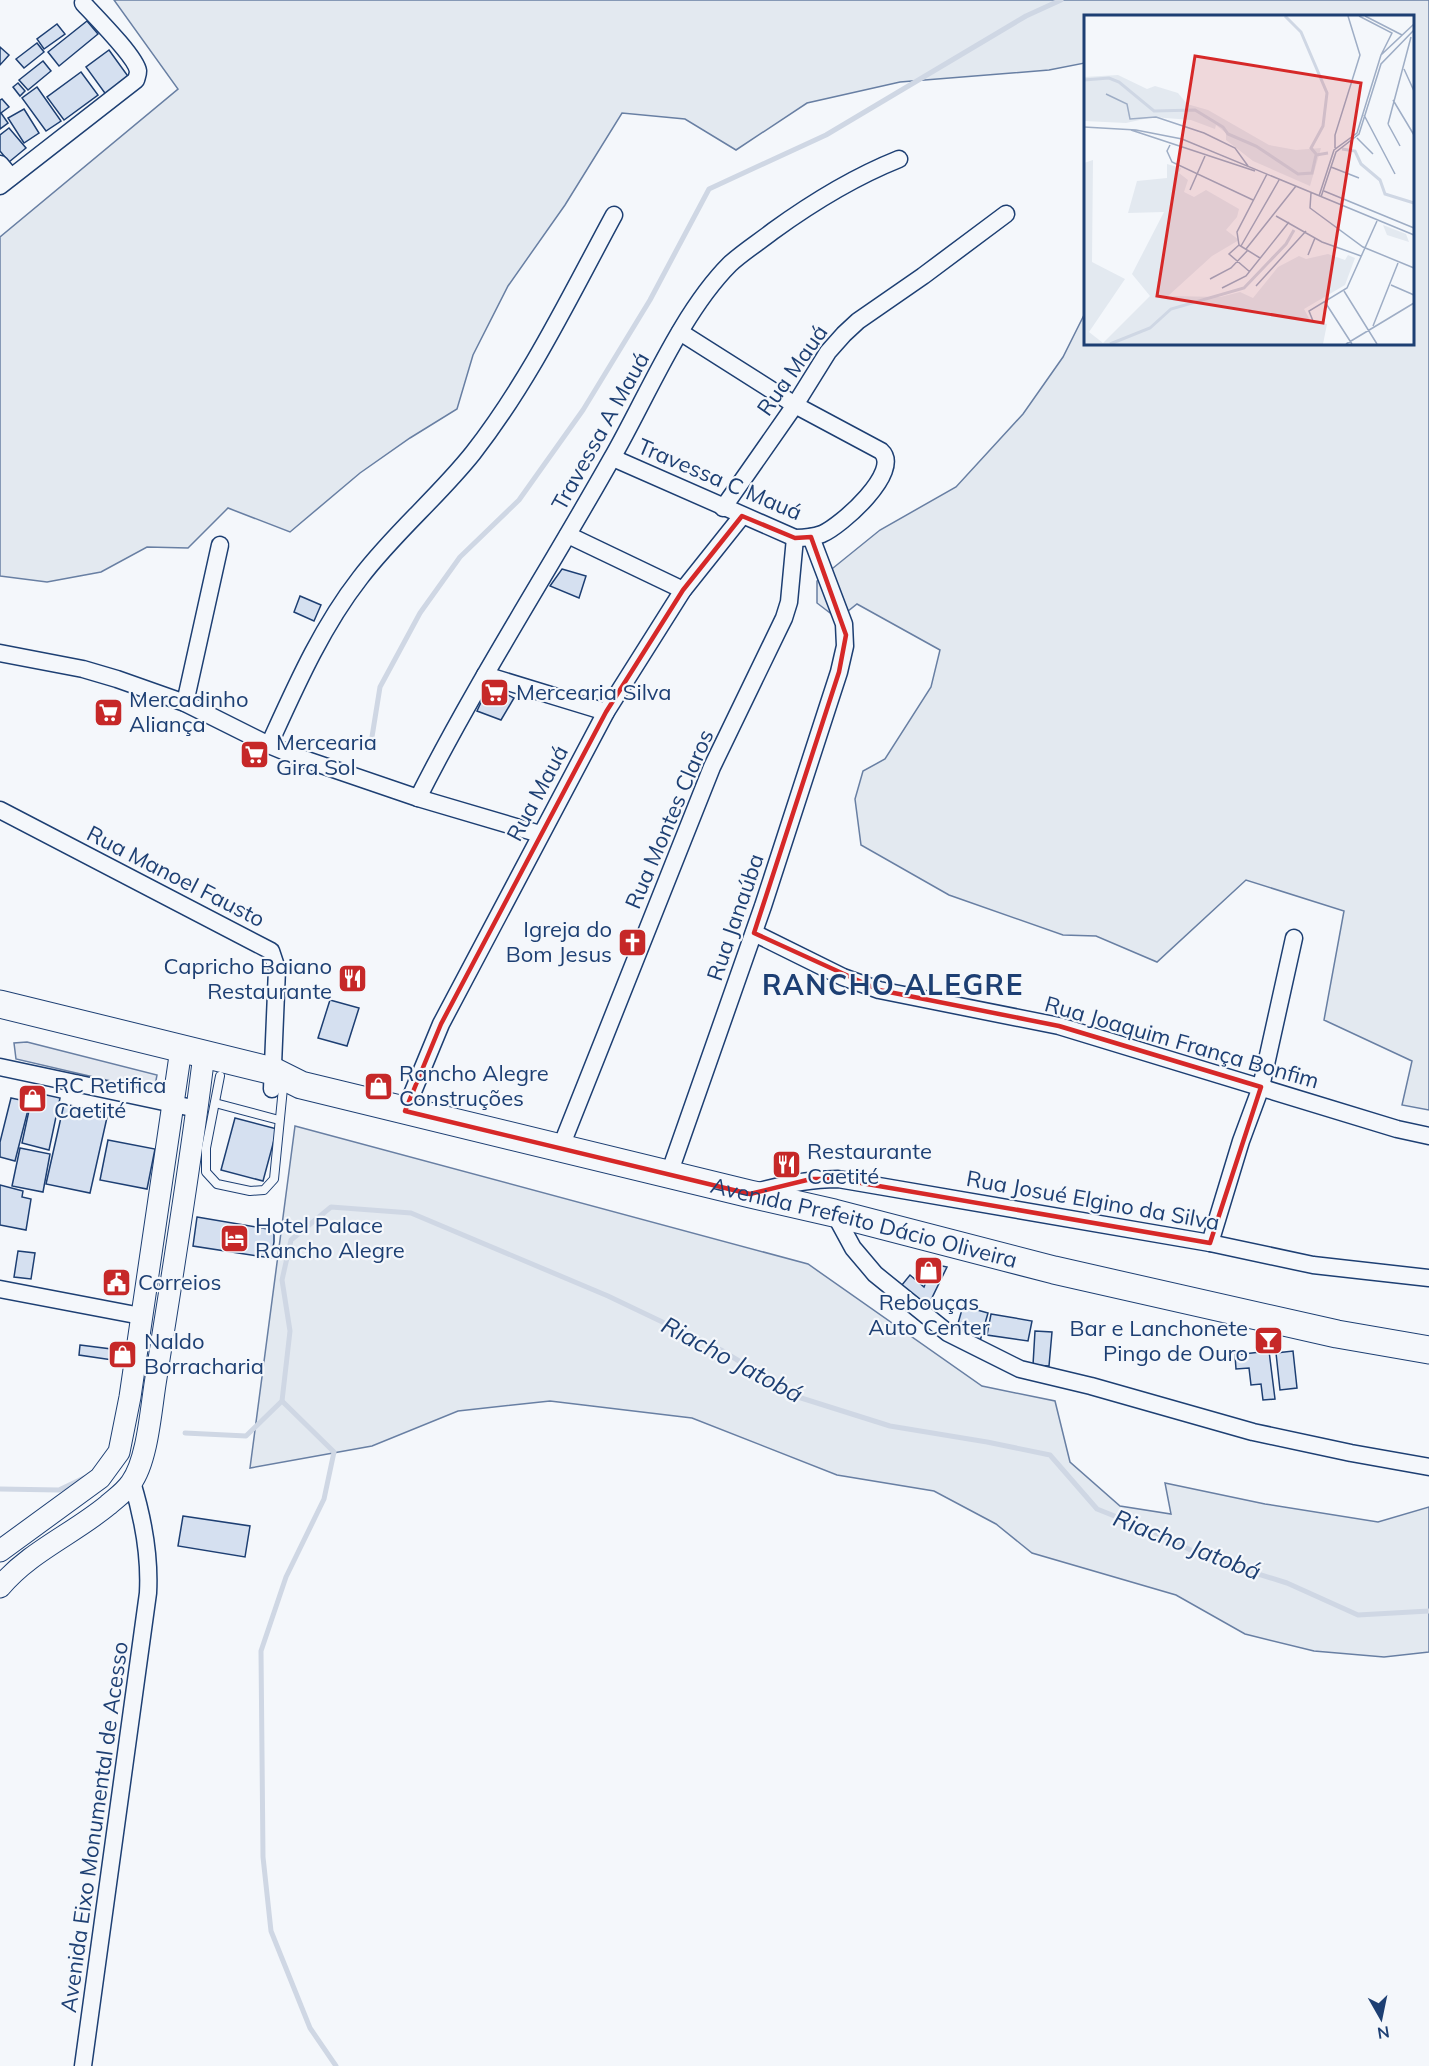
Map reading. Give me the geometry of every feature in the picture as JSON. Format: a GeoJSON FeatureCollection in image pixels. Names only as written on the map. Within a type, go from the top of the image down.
{"type":"FeatureCollection","features":[{"type":"Feature","properties":{"kind":"main road","name":"Avenida Prefeito Dácio Oliveira"},"geometry":{"type":"LineString","coordinates":[[0,1004],[197,1064]]}},
{"type":"Feature","properties":{"kind":"main road","name":"Avenida Prefeito Dácio Oliveira"},"geometry":{"type":"LineString","coordinates":[[0,1021],[405,1111],[834,1213],[1054,1270],[1337,1334],[1429,1350]]}},
{"type":"Feature","properties":{"kind":"street"},"geometry":{"type":"LineString","coordinates":[[0,164],[6,181],[135,80],[138,75],[136,65],[83,3]]}},
{"type":"Feature","properties":{"kind":"street","name":"Travessa A Mauá"},"geometry":{"type":"LineString","coordinates":[[418,798],[450,734],[613,458],[681,332],[711,286],[747,250],[808,205],[878,167],[899,159]]}},
{"type":"Feature","properties":{"kind":"street","name":"Rua Mauá"},"geometry":{"type":"LineString","coordinates":[[723,508],[795,405],[828,352],[844,334],[858,321],[1006,214]]}},
{"type":"Feature","properties":{"kind":"street"},"geometry":{"type":"LineString","coordinates":[[269,745],[298,682],[330,622],[380,553],[472,454],[503,411],[535,361],[614,215]]}},
{"type":"Feature","properties":{"kind":"street"},"geometry":{"type":"LineString","coordinates":[[681,332],[795,405],[884,454],[886,461],[882,477],[844,520],[822,534],[803,538]]}},
{"type":"Feature","properties":{"kind":"street","name":"Travessa C Mauá"},"geometry":{"type":"LineString","coordinates":[[613,458],[723,508],[803,538]]}},
{"type":"Feature","properties":{"kind":"street","name":"Rua Mauá"},"geometry":{"type":"LineString","coordinates":[[405,1111],[441,1024],[606,712],[683,590],[742,516]]}},
{"type":"Feature","properties":{"kind":"street"},"geometry":{"type":"LineString","coordinates":[[568,535],[683,590]]}},
{"type":"Feature","properties":{"kind":"street","name":"Rua Janaúba"},"geometry":{"type":"LineString","coordinates":[[669,1174],[754,933],[839,672],[845,646],[844,624],[803,538]]}},
{"type":"Feature","properties":{"kind":"street","name":"Rua Montes Claros"},"geometry":{"type":"LineString","coordinates":[[560,1149],[712,767],[784,618],[803,538]]}},
{"type":"Feature","properties":{"kind":"street"},"geometry":{"type":"LineString","coordinates":[[185,703],[220,545]]}},
{"type":"Feature","properties":{"kind":"street"},"geometry":{"type":"LineString","coordinates":[[0,653],[82,669],[185,703],[269,745],[314,763],[418,798],[540,834]]}},
{"type":"Feature","properties":{"kind":"street"},"geometry":{"type":"LineString","coordinates":[[485,675],[606,712]]}},
{"type":"Feature","properties":{"kind":"street","name":"Rua Manoel Fausto"},"geometry":{"type":"LineString","coordinates":[[0,810],[271,951],[277,969],[282,1083]]}},
{"type":"Feature","properties":{"kind":"street","name":"Rua Joaquim França Bonfim"},"geometry":{"type":"LineString","coordinates":[[754,933],[843,977],[879,990],[1059,1026],[1397,1129],[1429,1136]]}},
{"type":"Feature","properties":{"kind":"street"},"geometry":{"type":"LineString","coordinates":[[1210,1243],[1241,1141],[1261,1087],[1294,938]]}},
{"type":"Feature","properties":{"kind":"street"},"geometry":{"type":"LineString","coordinates":[[0,1551],[100,1478],[121,1457],[174,1104],[197,1064]]}},
{"type":"Feature","properties":{"kind":"street"},"geometry":{"type":"LineString","coordinates":[[0,1587],[9,1576],[33,1556],[95,1516],[121,1495],[130,1477],[141,1463],[169,1291],[206,1106],[197,1064]]}},
{"type":"Feature","properties":{"kind":"street"},"geometry":{"type":"LineString","coordinates":[[0,1067],[174,1104],[206,1106]]}},
{"type":"Feature","properties":{"kind":"street","name":"Rua Josué Elgino da Silva"},"geometry":{"type":"LineString","coordinates":[[750,1194],[811,1179],[838,1179],[1210,1243],[1313,1265],[1429,1278]]}},
{"type":"Feature","properties":{"kind":"street"},"geometry":{"type":"LineString","coordinates":[[834,1213],[852,1248],[875,1274],[948,1333],[1020,1370],[1091,1386],[1253,1432],[1351,1454],[1429,1467]]}},
{"type":"Feature","properties":{"kind":"street"},"geometry":{"type":"LineString","coordinates":[[0,1289],[141,1316]]}},
{"type":"Feature","properties":{"kind":"street"},"geometry":{"type":"LineString","coordinates":[[145,1290],[169,1291]]}},
{"type":"Feature","properties":{"kind":"street","name":"Avenida Eixo Monumental de Acesso"},"geometry":{"type":"LineString","coordinates":[[83,2066],[148,1593],[148,1557],[140,1508],[130,1477]]}},
{"type":"Feature","properties":{"kind":"lane"},"geometry":{"type":"LineString","coordinates":[[279,1120],[206,1106],[206,1172],[217,1184],[250,1191],[264,1190],[274,1179],[279,1120],[282,1083]]}},
{"type":"Feature","properties":{"kind":"highlighted area"},"geometry":{"type":"Polygon","coordinates":[[[742,516],[795,538],[811,537],[846,635],[839,672],[754,933],[879,990],[1059,1026],[1261,1087],[1210,1243],[838,1179],[811,1179],[750,1194],[405,1111],[441,1024],[606,712],[683,590],[742,516]]]}},
{"type":"Feature","properties":{"kind":"shaded area"},"geometry":{"type":"Polygon","coordinates":[[[114,0],[1429,0],[1429,1110],[1402,1105],[1412,1061],[1324,1020],[1344,911],[1246,880],[1157,962],[1096,936],[1063,935],[949,895],[861,845],[855,799],[863,771],[885,759],[931,687],[940,650],[857,604],[838,619],[817,603],[817,581],[880,530],[956,487],[1023,414],[1063,357],[1084,315],[1084,345],[1414,345],[1414,15],[1084,15],[1084,63],[1049,70],[900,82],[807,103],[736,150],[685,119],[622,113],[565,205],[508,286],[473,355],[457,409],[360,473],[290,532],[228,508],[188,548],[147,547],[101,572],[47,582],[0,576],[0,237],[178,89],[114,0]]]}},
{"type":"Feature","properties":{"kind":"shaded area"},"geometry":{"type":"Polygon","coordinates":[[[27,1042],[157,1075],[154,1091],[16,1059],[14,1043],[27,1042]]]}},
{"type":"Feature","properties":{"kind":"shaded area"},"geometry":{"type":"Polygon","coordinates":[[[295,1126],[808,1264],[982,1386],[1055,1401],[1070,1462],[1120,1506],[1171,1514],[1165,1483],[1265,1504],[1378,1522],[1429,1507],[1429,1652],[1384,1657],[1314,1651],[1245,1634],[1176,1595],[1032,1553],[996,1524],[934,1491],[837,1475],[692,1418],[550,1401],[458,1411],[372,1446],[250,1468],[295,1126]]]}},
{"type":"Feature","properties":{"kind":"building"},"geometry":{"type":"Polygon","coordinates":[[[87,21],[98,34],[59,66],[48,52],[87,21]]]}},
{"type":"Feature","properties":{"kind":"building"},"geometry":{"type":"Polygon","coordinates":[[[57,24],[65,34],[44,49],[37,39],[57,24]]]}},
{"type":"Feature","properties":{"kind":"building"},"geometry":{"type":"Polygon","coordinates":[[[37,43],[44,52],[24,68],[16,59],[37,43]]]}},
{"type":"Feature","properties":{"kind":"building"},"geometry":{"type":"Polygon","coordinates":[[[0,47],[9,55],[0,65],[0,47]]]}},
{"type":"Feature","properties":{"kind":"building"},"geometry":{"type":"Polygon","coordinates":[[[109,50],[130,79],[107,96],[86,67],[109,50]]]}},
{"type":"Feature","properties":{"kind":"building"},"geometry":{"type":"Polygon","coordinates":[[[43,61],[51,71],[28,90],[19,80],[43,61]]]}},
{"type":"Feature","properties":{"kind":"building"},"geometry":{"type":"Polygon","coordinates":[[[81,72],[98,95],[64,120],[47,97],[81,72]]]}},
{"type":"Feature","properties":{"kind":"building"},"geometry":{"type":"Polygon","coordinates":[[[18,83],[25,91],[20,96],[13,87],[18,83]]]}},
{"type":"Feature","properties":{"kind":"building"},"geometry":{"type":"Polygon","coordinates":[[[37,87],[61,121],[46,131],[22,98],[37,87]]]}},
{"type":"Feature","properties":{"kind":"building"},"geometry":{"type":"Polygon","coordinates":[[[2,99],[9,107],[1,113],[8,123],[0,129],[0,100],[2,99]]]}},
{"type":"Feature","properties":{"kind":"building"},"geometry":{"type":"Polygon","coordinates":[[[24,109],[39,133],[24,143],[8,118],[24,109]]]}},
{"type":"Feature","properties":{"kind":"building"},"geometry":{"type":"Polygon","coordinates":[[[9,128],[26,148],[9,162],[0,151],[0,135],[9,128]]]}},
{"type":"Feature","properties":{"kind":"building"},"geometry":{"type":"Polygon","coordinates":[[[562,569],[586,576],[579,598],[550,586],[562,569]]]}},
{"type":"Feature","properties":{"kind":"building"},"geometry":{"type":"Polygon","coordinates":[[[300,596],[321,605],[314,621],[294,612],[300,596]]]}},
{"type":"Feature","properties":{"kind":"building"},"geometry":{"type":"Polygon","coordinates":[[[491,689],[496,689],[514,698],[501,720],[477,711],[484,696],[491,689]]]}},
{"type":"Feature","properties":{"kind":"building"},"geometry":{"type":"Polygon","coordinates":[[[330,1000],[359,1008],[347,1046],[318,1038],[330,1000]]]}},
{"type":"Feature","properties":{"kind":"building"},"geometry":{"type":"Polygon","coordinates":[[[33,1092],[60,1098],[49,1150],[22,1143],[33,1092]]]}},
{"type":"Feature","properties":{"kind":"building"},"geometry":{"type":"Polygon","coordinates":[[[11,1098],[30,1102],[15,1161],[0,1157],[0,1142],[11,1098]]]}},
{"type":"Feature","properties":{"kind":"building"},"geometry":{"type":"Polygon","coordinates":[[[64,1104],[108,1113],[90,1193],[46,1184],[64,1104]]]}},
{"type":"Feature","properties":{"kind":"building"},"geometry":{"type":"Polygon","coordinates":[[[235,1118],[277,1129],[263,1181],[221,1170],[235,1118]]]}},
{"type":"Feature","properties":{"kind":"building"},"geometry":{"type":"Polygon","coordinates":[[[108,1140],[155,1149],[147,1189],[100,1180],[108,1140]]]}},
{"type":"Feature","properties":{"kind":"building"},"geometry":{"type":"Polygon","coordinates":[[[20,1148],[50,1154],[43,1192],[12,1186],[20,1148]]]}},
{"type":"Feature","properties":{"kind":"building"},"geometry":{"type":"Polygon","coordinates":[[[0,1185],[23,1191],[22,1197],[31,1199],[26,1230],[0,1225],[0,1185]]]}},
{"type":"Feature","properties":{"kind":"building"},"geometry":{"type":"Polygon","coordinates":[[[197,1217],[274,1230],[271,1258],[193,1246],[197,1217]]]}},
{"type":"Feature","properties":{"kind":"building"},"geometry":{"type":"Polygon","coordinates":[[[18,1251],[35,1253],[31,1279],[14,1277],[18,1251]]]}},
{"type":"Feature","properties":{"kind":"building"},"geometry":{"type":"Polygon","coordinates":[[[933,1264],[947,1267],[925,1312],[897,1291],[910,1275],[924,1287],[933,1264]]]}},
{"type":"Feature","properties":{"kind":"building"},"geometry":{"type":"Polygon","coordinates":[[[963,1306],[988,1313],[980,1341],[955,1334],[963,1306]]]}},
{"type":"Feature","properties":{"kind":"building"},"geometry":{"type":"Polygon","coordinates":[[[991,1314],[1032,1321],[1028,1341],[987,1335],[991,1314]]]}},
{"type":"Feature","properties":{"kind":"building"},"geometry":{"type":"Polygon","coordinates":[[[1035,1331],[1052,1332],[1049,1366],[1033,1365],[1035,1331]]]}},
{"type":"Feature","properties":{"kind":"building"},"geometry":{"type":"Polygon","coordinates":[[[80,1345],[127,1351],[126,1362],[79,1355],[80,1345]]]}},
{"type":"Feature","properties":{"kind":"building"},"geometry":{"type":"Polygon","coordinates":[[[1269,1351],[1275,1399],[1263,1400],[1261,1384],[1251,1385],[1249,1368],[1236,1369],[1235,1355],[1269,1351]]]}},
{"type":"Feature","properties":{"kind":"building"},"geometry":{"type":"Polygon","coordinates":[[[1293,1351],[1297,1388],[1280,1390],[1276,1353],[1293,1351]]]}},
{"type":"Feature","properties":{"kind":"building"},"geometry":{"type":"Polygon","coordinates":[[[183,1516],[250,1526],[245,1557],[178,1546],[183,1516]]]}},
{"type":"Feature","properties":{"kind":"waterway"},"geometry":{"type":"LineString","coordinates":[[371,743],[380,687],[420,613],[460,557],[519,500],[583,410],[650,300],[709,189],[826,135],[1026,16],[1061,0]]}},
{"type":"Feature","properties":{"kind":"waterway","name":"Riacho Jatobá"},"geometry":{"type":"LineString","coordinates":[[185,1433],[246,1436],[282,1401],[290,1331],[282,1280],[291,1240],[331,1207],[411,1213],[608,1296],[721,1350],[798,1397],[890,1426],[1050,1455],[1097,1509],[1152,1531],[1207,1558],[1287,1583],[1358,1615],[1429,1611]]}},
{"type":"Feature","properties":{"kind":"waterway"},"geometry":{"type":"LineString","coordinates":[[282,1401],[334,1452],[324,1499],[286,1577],[261,1651],[263,1857],[271,1931],[310,2028],[336,2066]]}},
{"type":"Feature","properties":{"kind":"waterway","name":"Riacho Jatobá"},"geometry":{"type":"LineString","coordinates":[[0,1489],[59,1490],[84,1478]]}},
{"type":"Feature","properties":{"kind":"place","name":"Mercearia Silva"},"geometry":{"type":"Point","coordinates":[495,692]}},
{"type":"Feature","properties":{"kind":"place","name":"Mercadinho Aliança"},"geometry":{"type":"Point","coordinates":[108,712]}},
{"type":"Feature","properties":{"kind":"place","name":"Mercearia Gira Sol"},"geometry":{"type":"Point","coordinates":[255,755]}},
{"type":"Feature","properties":{"kind":"place","name":"Igreja do Bom Jesus"},"geometry":{"type":"Point","coordinates":[633,942]}},
{"type":"Feature","properties":{"kind":"place","name":"Capricho Baiano Restaurante"},"geometry":{"type":"Point","coordinates":[353,979]}},
{"type":"Feature","properties":{"kind":"place","name":"Rancho Alegre Construções"},"geometry":{"type":"Point","coordinates":[378,1086]}},
{"type":"Feature","properties":{"kind":"place","name":"RC Retifica Caetité"},"geometry":{"type":"Point","coordinates":[33,1098]}},
{"type":"Feature","properties":{"kind":"place","name":"Restaurante Caetité"},"geometry":{"type":"Point","coordinates":[786,1164]}},
{"type":"Feature","properties":{"kind":"place","name":"Hotel Palace Rancho Alegre"},"geometry":{"type":"Point","coordinates":[234,1238]}},
{"type":"Feature","properties":{"kind":"place","name":"Rebouças Auto Center"},"geometry":{"type":"Point","coordinates":[929,1270]}},
{"type":"Feature","properties":{"kind":"place","name":"Correios"},"geometry":{"type":"Point","coordinates":[117,1282]}},
{"type":"Feature","properties":{"kind":"place","name":"Bar e Lanchonete Pingo de Ouro"},"geometry":{"type":"Point","coordinates":[1269,1341]}},
{"type":"Feature","properties":{"kind":"place","name":"Naldo Borracharia"},"geometry":{"type":"Point","coordinates":[123,1354]}},
{"type":"Feature","properties":{"kind":"district","name":"RANCHO ALEGRE"},"geometry":{"type":"Point","coordinates":[893,985]}}]}
